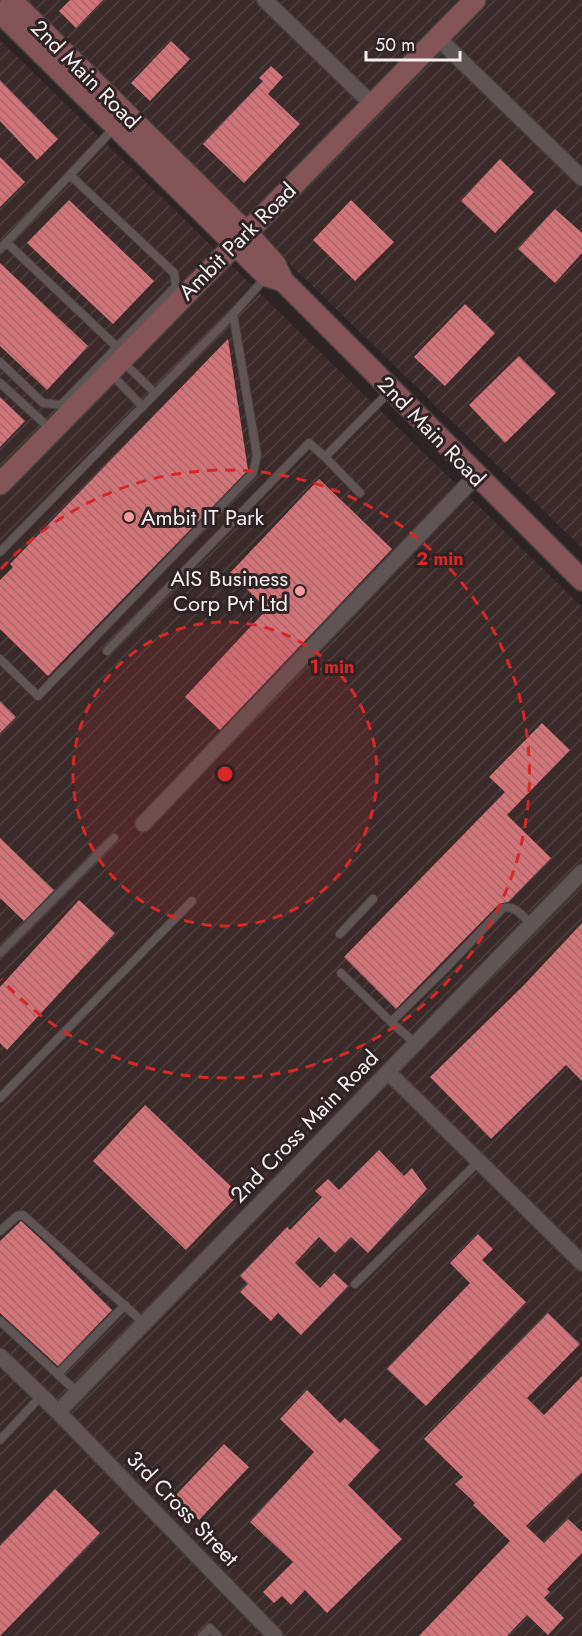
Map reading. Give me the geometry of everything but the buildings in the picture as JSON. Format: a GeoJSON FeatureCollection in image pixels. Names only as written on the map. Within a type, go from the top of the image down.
{"type":"FeatureCollection","features":[{"type":"Feature","properties":{"kind":"main road","name":"2nd Main Road"},"geometry":{"type":"LineString","coordinates":[[11,0],[240,238],[275,279],[392,389],[476,476],[582,580]]}},
{"type":"Feature","properties":{"kind":"main road","name":"Ambit Park Road"},"geometry":{"type":"LineString","coordinates":[[6,475],[118,358],[475,0]]}},
{"type":"Feature","properties":{"kind":"main road","name":"2nd Main Road"},"geometry":{"type":"LineString","coordinates":[[0,12],[116,126],[240,238]]}},
{"type":"Feature","properties":{"kind":"street"},"geometry":{"type":"LineString","coordinates":[[265,0],[372,104]]}},
{"type":"Feature","properties":{"kind":"street"},"geometry":{"type":"LineString","coordinates":[[438,38],[582,178]]}},
{"type":"Feature","properties":{"kind":"street"},"geometry":{"type":"LineString","coordinates":[[143,824],[476,476]]}},
{"type":"Feature","properties":{"kind":"street","name":"2nd Cross Main Road"},"geometry":{"type":"LineString","coordinates":[[58,1412],[582,872]]}},
{"type":"Feature","properties":{"kind":"street"},"geometry":{"type":"LineString","coordinates":[[388,1072],[582,1263]]}},
{"type":"Feature","properties":{"kind":"street","name":"3rd Cross Street"},"geometry":{"type":"LineString","coordinates":[[0,1356],[58,1412],[275,1636]]}},
{"type":"Feature","properties":{"kind":"lane"},"geometry":{"type":"LineString","coordinates":[[116,126],[3,246],[155,393]]}},
{"type":"Feature","properties":{"kind":"lane"},"geometry":{"type":"LineString","coordinates":[[0,362],[43,403],[61,405],[118,358],[176,286],[174,273],[70,175]]}},
{"type":"Feature","properties":{"kind":"lane"},"geometry":{"type":"LineString","coordinates":[[0,552],[233,314],[275,279]]}},
{"type":"Feature","properties":{"kind":"lane"},"geometry":{"type":"LineString","coordinates":[[0,658],[38,696],[253,473],[257,455],[233,314]]}},
{"type":"Feature","properties":{"kind":"lane"},"geometry":{"type":"LineString","coordinates":[[118,358],[142,406]]}},
{"type":"Feature","properties":{"kind":"lane"},"geometry":{"type":"LineString","coordinates":[[0,383],[45,423],[43,437]]}},
{"type":"Feature","properties":{"kind":"lane"},"geometry":{"type":"LineString","coordinates":[[325,457],[392,389]]}},
{"type":"Feature","properties":{"kind":"lane"},"geometry":{"type":"LineString","coordinates":[[107,651],[309,442],[360,493]]}},
{"type":"Feature","properties":{"kind":"lane"},"geometry":{"type":"LineString","coordinates":[[0,952],[114,838]]}},
{"type":"Feature","properties":{"kind":"lane"},"geometry":{"type":"LineString","coordinates":[[340,934],[373,899]]}},
{"type":"Feature","properties":{"kind":"lane"},"geometry":{"type":"LineString","coordinates":[[0,1098],[192,902]]}},
{"type":"Feature","properties":{"kind":"lane"},"geometry":{"type":"LineString","coordinates":[[391,1022],[503,908],[509,906],[514,908],[531,924]]}},
{"type":"Feature","properties":{"kind":"lane"},"geometry":{"type":"LineString","coordinates":[[341,974],[415,1043]]}},
{"type":"Feature","properties":{"kind":"lane"},"geometry":{"type":"LineString","coordinates":[[355,1284],[479,1161]]}},
{"type":"Feature","properties":{"kind":"lane"},"geometry":{"type":"LineString","coordinates":[[0,1231],[17,1216],[23,1215],[144,1323]]}},
{"type":"Feature","properties":{"kind":"lane"},"geometry":{"type":"LineString","coordinates":[[58,1374],[125,1305]]}},
{"type":"Feature","properties":{"kind":"lane"},"geometry":{"type":"LineString","coordinates":[[0,1321],[77,1392]]}},
{"type":"Feature","properties":{"kind":"lane"},"geometry":{"type":"LineString","coordinates":[[0,1440],[41,1396]]}},
{"type":"Feature","properties":{"kind":"lane"},"geometry":{"type":"LineString","coordinates":[[202,1636],[210,1628],[218,1636]]}},
{"type":"Feature","properties":{"kind":"shaded area"},"geometry":{"type":"Polygon","coordinates":[[[17,0],[582,0],[582,548],[398,369],[17,0]]]}},
{"type":"Feature","properties":{"kind":"shaded area"},"geometry":{"type":"Polygon","coordinates":[[[0,40],[582,607],[582,1636],[0,1636],[0,40]]]}},
{"type":"Feature","properties":{"kind":"place","name":"Ambit IT Park"},"geometry":{"type":"Point","coordinates":[129,517]}},
{"type":"Feature","properties":{"kind":"place","name":"AIS Business Corp Pvt Ltd"},"geometry":{"type":"Point","coordinates":[300,591]}}]}
